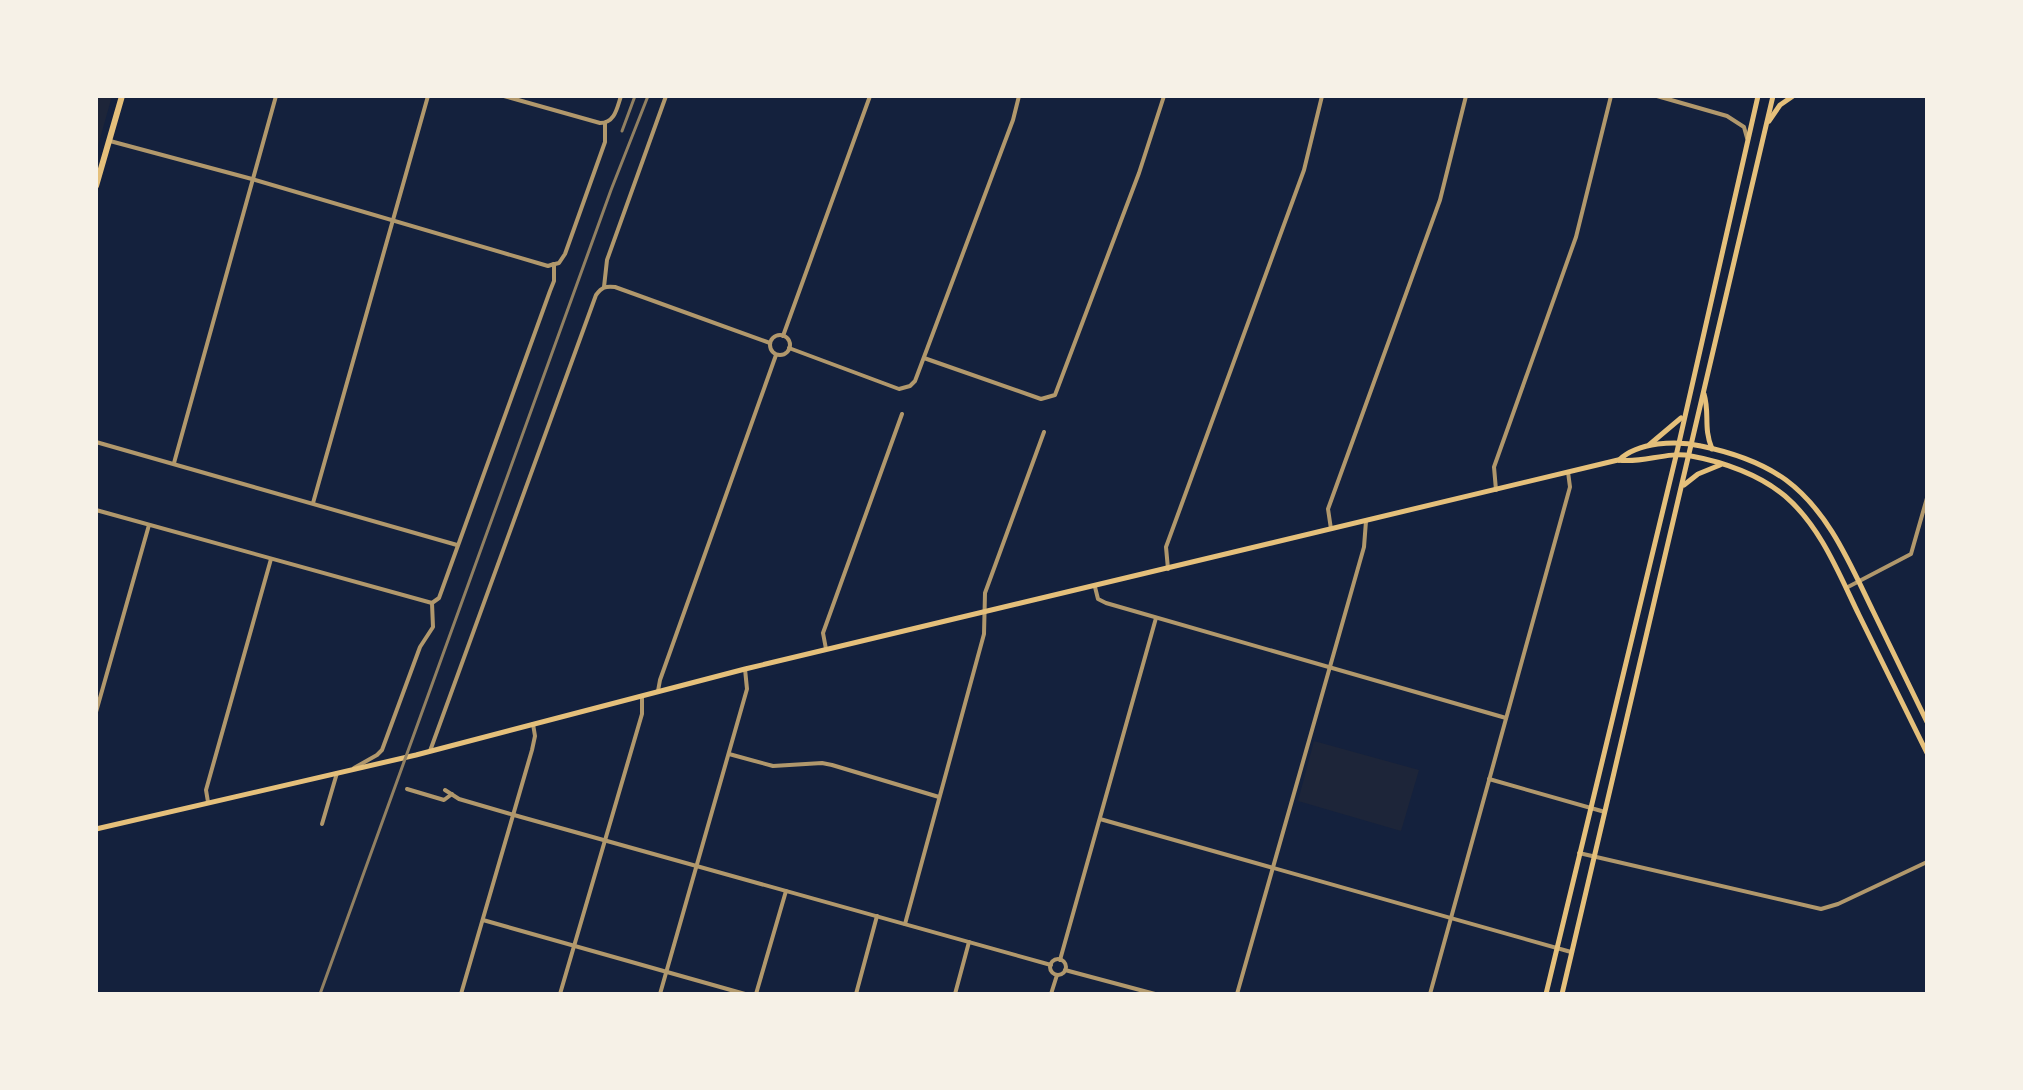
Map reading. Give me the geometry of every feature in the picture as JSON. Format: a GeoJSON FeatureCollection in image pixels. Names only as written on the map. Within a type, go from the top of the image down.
{"type":"FeatureCollection","features":[{"type":"Feature","properties":{"kind":"highway"},"geometry":{"type":"LineString","coordinates":[[96,186],[122,96]]}},
{"type":"Feature","properties":{"kind":"main road"},"geometry":{"type":"LineString","coordinates":[[1546,994],[1676,456],[1758,96]]}},
{"type":"Feature","properties":{"kind":"main road"},"geometry":{"type":"LineString","coordinates":[[1562,994],[1773,96]]}},
{"type":"Feature","properties":{"kind":"main road"},"geometry":{"type":"LineString","coordinates":[[1765,129],[1780,105],[1793,96]]}},
{"type":"Feature","properties":{"kind":"main road"},"geometry":{"type":"LineString","coordinates":[[1704,393],[1708,406],[1705,421],[1712,449]]}},
{"type":"Feature","properties":{"kind":"main road"},"geometry":{"type":"LineString","coordinates":[[1648,446],[1683,417]]}},
{"type":"Feature","properties":{"kind":"main road"},"geometry":{"type":"LineString","coordinates":[[1618,460],[1626,452],[1648,446],[1690,444],[1770,470],[1803,494],[1828,523],[1927,722]]}},
{"type":"Feature","properties":{"kind":"main road"},"geometry":{"type":"LineString","coordinates":[[96,829],[407,757],[826,649],[1618,460],[1630,462],[1689,455],[1756,477],[1788,499],[1817,534],[1927,753]]}},
{"type":"Feature","properties":{"kind":"main road"},"geometry":{"type":"LineString","coordinates":[[1682,486],[1698,474],[1721,465]]}},
{"type":"Feature","properties":{"kind":"main road"},"geometry":{"type":"LineString","coordinates":[[1618,695],[1632,699]]}},
{"type":"Feature","properties":{"kind":"street"},"geometry":{"type":"LineString","coordinates":[[174,463],[276,96]]}},
{"type":"Feature","properties":{"kind":"street"},"geometry":{"type":"LineString","coordinates":[[313,503],[428,96]]}},
{"type":"Feature","properties":{"kind":"street"},"geometry":{"type":"LineString","coordinates":[[504,96],[602,123],[613,117],[621,96]]}},
{"type":"Feature","properties":{"kind":"street"},"geometry":{"type":"LineString","coordinates":[[430,751],[602,288],[607,260],[666,96]]}},
{"type":"Feature","properties":{"kind":"street"},"geometry":{"type":"LineString","coordinates":[[783,336],[870,96]]}},
{"type":"Feature","properties":{"kind":"street"},"geometry":{"type":"LineString","coordinates":[[789,348],[894,387],[905,388],[915,381],[1013,120],[1019,96]]}},
{"type":"Feature","properties":{"kind":"street"},"geometry":{"type":"LineString","coordinates":[[924,358],[1041,399],[1052,397],[1058,391],[1129,202],[1164,96]]}},
{"type":"Feature","properties":{"kind":"street"},"geometry":{"type":"LineString","coordinates":[[1168,569],[1166,547],[1304,170],[1322,96]]}},
{"type":"Feature","properties":{"kind":"street"},"geometry":{"type":"LineString","coordinates":[[1331,529],[1328,509],[1440,200],[1466,96]]}},
{"type":"Feature","properties":{"kind":"street"},"geometry":{"type":"LineString","coordinates":[[1496,490],[1494,467],[1576,237],[1611,96]]}},
{"type":"Feature","properties":{"kind":"street"},"geometry":{"type":"LineString","coordinates":[[1657,96],[1727,116],[1744,127],[1747,138]]}},
{"type":"Feature","properties":{"kind":"street"},"geometry":{"type":"LineString","coordinates":[[109,141],[252,179],[548,266],[559,263],[565,254],[605,142],[602,123]]}},
{"type":"Feature","properties":{"kind":"street"},"geometry":{"type":"LineString","coordinates":[[432,603],[439,598],[554,281],[554,264]]}},
{"type":"Feature","properties":{"kind":"street"},"geometry":{"type":"LineString","coordinates":[[602,288],[615,287],[770,343]]}},
{"type":"Feature","properties":{"kind":"street"},"geometry":{"type":"LineString","coordinates":[[776,355],[770,343],[774,337],[783,336],[789,348]]}},
{"type":"Feature","properties":{"kind":"street"},"geometry":{"type":"LineString","coordinates":[[776,355],[783,354],[789,348]]}},
{"type":"Feature","properties":{"kind":"street"},"geometry":{"type":"LineString","coordinates":[[658,691],[776,355]]}},
{"type":"Feature","properties":{"kind":"street"},"geometry":{"type":"LineString","coordinates":[[826,649],[823,633],[902,414]]}},
{"type":"Feature","properties":{"kind":"street"},"geometry":{"type":"LineString","coordinates":[[905,924],[984,634],[985,593],[1044,432]]}},
{"type":"Feature","properties":{"kind":"street"},"geometry":{"type":"LineString","coordinates":[[96,442],[457,545]]}},
{"type":"Feature","properties":{"kind":"street"},"geometry":{"type":"LineString","coordinates":[[1430,994],[1570,487],[1568,472]]}},
{"type":"Feature","properties":{"kind":"street"},"geometry":{"type":"LineString","coordinates":[[1846,588],[1911,554],[1927,498]]}},
{"type":"Feature","properties":{"kind":"street"},"geometry":{"type":"LineString","coordinates":[[96,510],[432,603]]}},
{"type":"Feature","properties":{"kind":"street"},"geometry":{"type":"LineString","coordinates":[[1237,994],[1364,547],[1366,521]]}},
{"type":"Feature","properties":{"kind":"street"},"geometry":{"type":"LineString","coordinates":[[96,712],[149,525]]}},
{"type":"Feature","properties":{"kind":"street"},"geometry":{"type":"LineString","coordinates":[[208,802],[206,790],[271,559]]}},
{"type":"Feature","properties":{"kind":"street"},"geometry":{"type":"LineString","coordinates":[[1095,587],[1098,599],[1102,601],[1506,718]]}},
{"type":"Feature","properties":{"kind":"street"},"geometry":{"type":"LineString","coordinates":[[353,768],[377,755],[420,647],[433,627],[432,603]]}},
{"type":"Feature","properties":{"kind":"street"},"geometry":{"type":"LineString","coordinates":[[1060,960],[1156,618]]}},
{"type":"Feature","properties":{"kind":"street"},"geometry":{"type":"LineString","coordinates":[[660,994],[747,689],[745,669]]}},
{"type":"Feature","properties":{"kind":"street"},"geometry":{"type":"LineString","coordinates":[[560,994],[642,714],[642,695]]}},
{"type":"Feature","properties":{"kind":"street"},"geometry":{"type":"LineString","coordinates":[[461,994],[514,815],[535,736],[533,724]]}},
{"type":"Feature","properties":{"kind":"street"},"geometry":{"type":"LineString","coordinates":[[729,754],[773,766],[832,765],[939,797]]}},
{"type":"Feature","properties":{"kind":"street"},"geometry":{"type":"LineString","coordinates":[[322,824],[337,772]]}},
{"type":"Feature","properties":{"kind":"street"},"geometry":{"type":"LineString","coordinates":[[1489,779],[1605,812]]}},
{"type":"Feature","properties":{"kind":"street"},"geometry":{"type":"LineString","coordinates":[[407,789],[444,800],[452,794]]}},
{"type":"Feature","properties":{"kind":"street"},"geometry":{"type":"LineString","coordinates":[[445,790],[459,799],[514,815],[1051,965]]}},
{"type":"Feature","properties":{"kind":"street"},"geometry":{"type":"LineString","coordinates":[[1100,819],[1572,953]]}},
{"type":"Feature","properties":{"kind":"street"},"geometry":{"type":"LineString","coordinates":[[1579,853],[1821,909],[1927,862]]}},
{"type":"Feature","properties":{"kind":"street"},"geometry":{"type":"LineString","coordinates":[[756,994],[786,891]]}},
{"type":"Feature","properties":{"kind":"street"},"geometry":{"type":"LineString","coordinates":[[856,994],[877,916]]}},
{"type":"Feature","properties":{"kind":"street"},"geometry":{"type":"LineString","coordinates":[[483,920],[745,994]]}},
{"type":"Feature","properties":{"kind":"street"},"geometry":{"type":"LineString","coordinates":[[955,994],[969,942]]}},
{"type":"Feature","properties":{"kind":"street"},"geometry":{"type":"LineString","coordinates":[[1057,975],[1051,971],[1054,960],[1060,960],[1065,970]]}},
{"type":"Feature","properties":{"kind":"street"},"geometry":{"type":"LineString","coordinates":[[1051,994],[1057,975],[1065,970],[1155,994]]}},
{"type":"Feature","properties":{"kind":"shaded area"},"geometry":{"type":"Polygon","coordinates":[[[96,96],[112,96],[96,153],[96,96]]]}},
{"type":"Feature","properties":{"kind":"shaded area"},"geometry":{"type":"Polygon","coordinates":[[[1314,741],[1419,770],[1401,831],[1298,801],[1314,741]]]}},
{"type":"Feature","properties":{"kind":"railway"},"geometry":{"type":"LineString","coordinates":[[622,131],[635,96]]}},
{"type":"Feature","properties":{"kind":"railway"},"geometry":{"type":"LineString","coordinates":[[320,994],[611,190],[648,96]]}}]}
